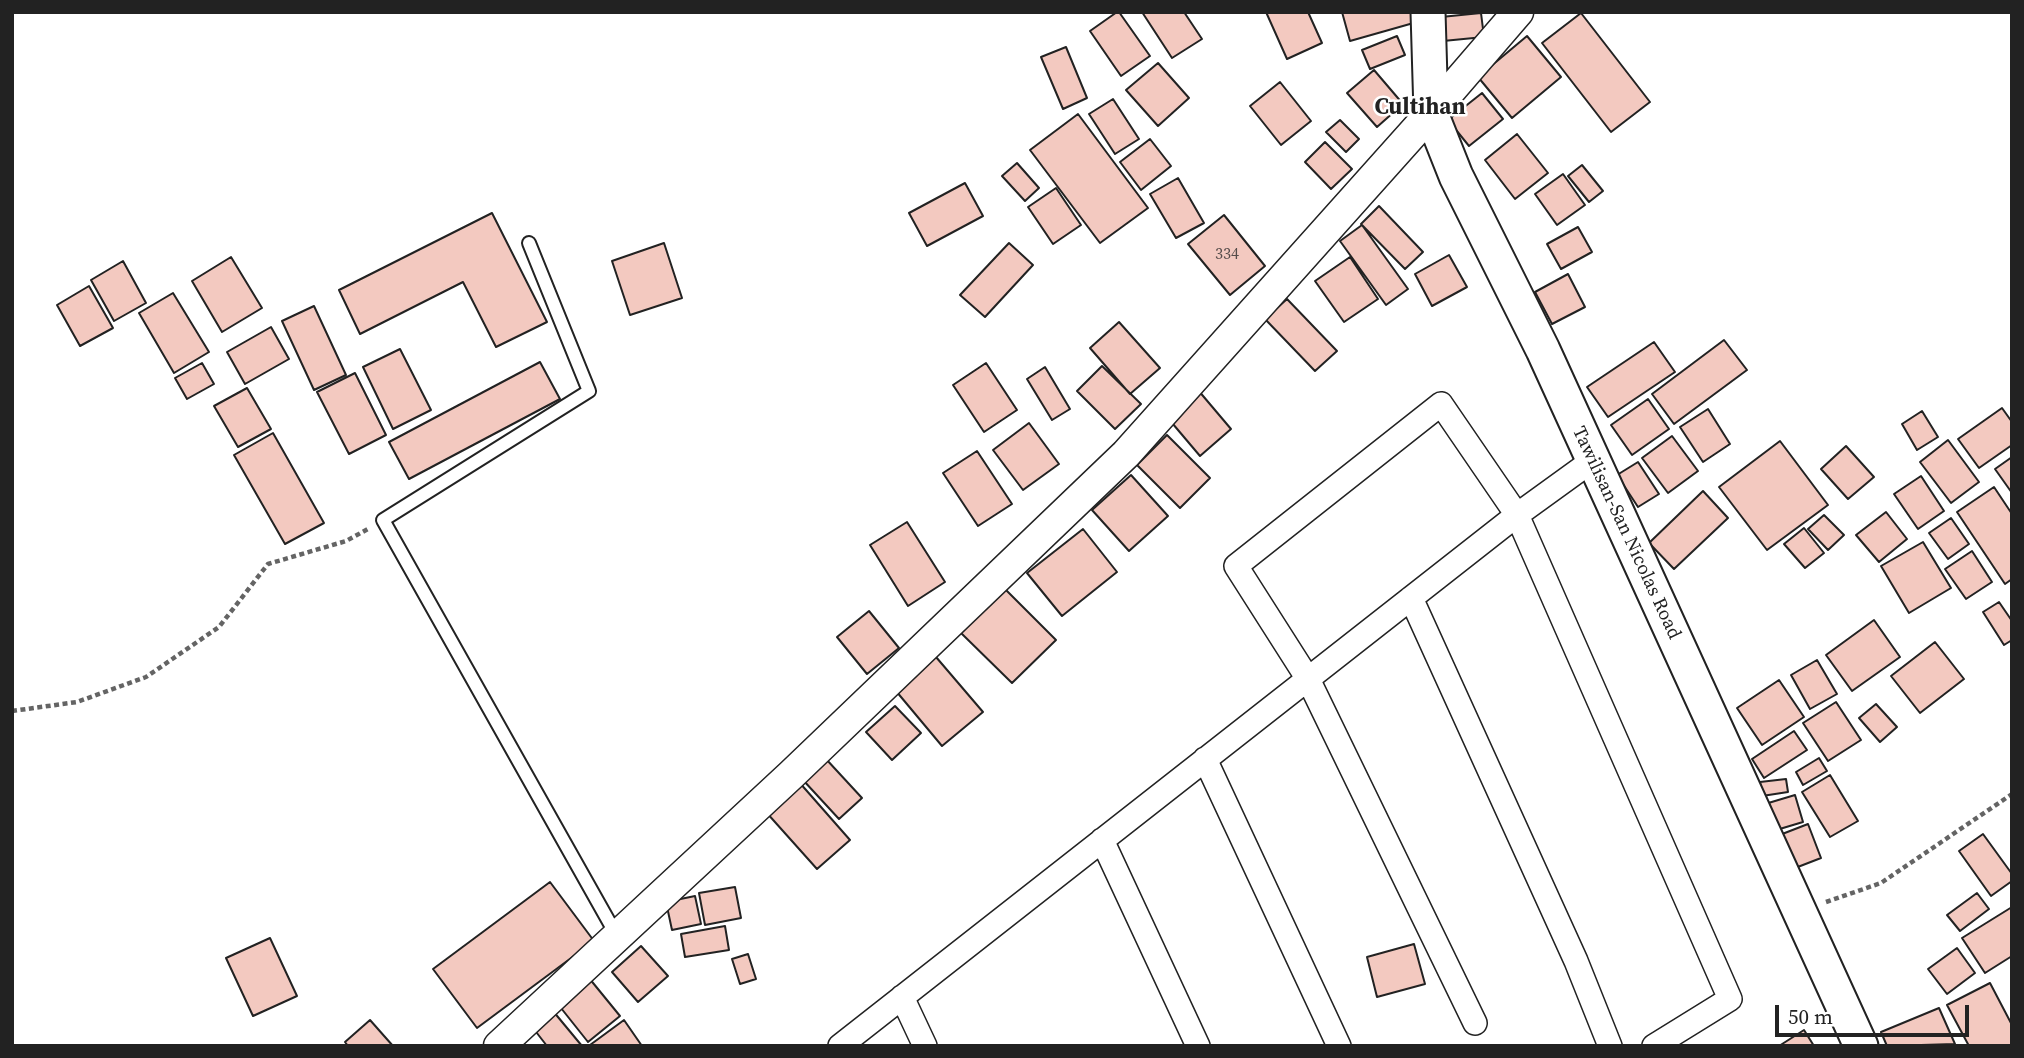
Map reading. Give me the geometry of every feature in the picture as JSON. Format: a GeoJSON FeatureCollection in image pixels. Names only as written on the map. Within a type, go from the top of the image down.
{"type":"FeatureCollection","features":[{"type":"Feature","properties":{"kind":"main road","name":"Tawilisan-San Nicolas Road"},"geometry":{"type":"LineString","coordinates":[[1428,12],[1432,113],[1455,176],[1543,350],[1861,1046]]}},
{"type":"Feature","properties":{"kind":"street"},"geometry":{"type":"LineString","coordinates":[[499,1046],[1126,454],[1432,113],[1518,12]]}},
{"type":"Feature","properties":{"kind":"street"},"geometry":{"type":"LineString","coordinates":[[1475,1023],[1308,679],[1236,566],[1441,404],[1517,515],[1730,999],[1654,1046]]}},
{"type":"Feature","properties":{"kind":"street"},"geometry":{"type":"LineString","coordinates":[[840,1046],[1517,515],[1592,460]]}},
{"type":"Feature","properties":{"kind":"street"},"geometry":{"type":"LineString","coordinates":[[1411,598],[1576,961],[1610,1046]]}},
{"type":"Feature","properties":{"kind":"street"},"geometry":{"type":"LineString","coordinates":[[1205,760],[1339,1046]]}},
{"type":"Feature","properties":{"kind":"street"},"geometry":{"type":"LineString","coordinates":[[1102,841],[1198,1046]]}},
{"type":"Feature","properties":{"kind":"street"},"geometry":{"type":"LineString","coordinates":[[902,998],[925,1046]]}},
{"type":"Feature","properties":{"kind":"lane"},"geometry":{"type":"LineString","coordinates":[[529,243],[589,391],[383,520],[618,936]]}},
{"type":"Feature","properties":{"kind":"path"},"geometry":{"type":"LineString","coordinates":[[12,711],[77,702],[146,677],[219,627],[268,564],[346,541],[383,520]]}},
{"type":"Feature","properties":{"kind":"path"},"geometry":{"type":"LineString","coordinates":[[1800,912],[1881,883],[2012,794]]}},
{"type":"Feature","properties":{"kind":"building"},"geometry":{"type":"Polygon","coordinates":[[[1117,12],[1150,56],[1121,76],[1090,31],[1117,12]]]}},
{"type":"Feature","properties":{"kind":"building"},"geometry":{"type":"Polygon","coordinates":[[[1142,12],[1184,12],[1202,39],[1172,58],[1142,12]]]}},
{"type":"Feature","properties":{"kind":"building"},"geometry":{"type":"Polygon","coordinates":[[[1266,12],[1308,12],[1322,43],[1287,59],[1266,12]]]}},
{"type":"Feature","properties":{"kind":"building"},"geometry":{"type":"Polygon","coordinates":[[[1342,12],[1414,12],[1417,22],[1350,41],[1342,12]]]}},
{"type":"Feature","properties":{"kind":"building"},"geometry":{"type":"Polygon","coordinates":[[[1481,13],[1484,37],[1443,41],[1441,17],[1481,13]]]}},
{"type":"Feature","properties":{"kind":"building"},"geometry":{"type":"Polygon","coordinates":[[[1581,13],[1650,102],[1611,132],[1542,43],[1581,13]]]}},
{"type":"Feature","properties":{"kind":"building"},"geometry":{"type":"Polygon","coordinates":[[[1397,36],[1405,55],[1370,69],[1362,50],[1397,36]]]}},
{"type":"Feature","properties":{"kind":"building"},"geometry":{"type":"Polygon","coordinates":[[[1527,36],[1561,77],[1512,118],[1478,77],[1527,36]]]}},
{"type":"Feature","properties":{"kind":"building"},"geometry":{"type":"Polygon","coordinates":[[[1066,47],[1087,98],[1063,109],[1041,57],[1066,47]]]}},
{"type":"Feature","properties":{"kind":"building"},"geometry":{"type":"Polygon","coordinates":[[[1158,63],[1189,98],[1158,126],[1126,90],[1158,63]]]}},
{"type":"Feature","properties":{"kind":"building"},"geometry":{"type":"Polygon","coordinates":[[[1374,70],[1403,104],[1377,127],[1347,93],[1374,70]]]}},
{"type":"Feature","properties":{"kind":"building"},"geometry":{"type":"Polygon","coordinates":[[[1280,82],[1311,121],[1281,145],[1250,106],[1280,82]]]}},
{"type":"Feature","properties":{"kind":"building"},"geometry":{"type":"Polygon","coordinates":[[[1482,93],[1503,119],[1469,146],[1448,120],[1482,93]]]}},
{"type":"Feature","properties":{"kind":"building"},"geometry":{"type":"Polygon","coordinates":[[[1113,99],[1139,139],[1115,154],[1089,114],[1113,99]]]}},
{"type":"Feature","properties":{"kind":"building"},"geometry":{"type":"Polygon","coordinates":[[[1078,114],[1148,208],[1100,243],[1030,150],[1078,114]]]}},
{"type":"Feature","properties":{"kind":"building"},"geometry":{"type":"Polygon","coordinates":[[[1340,120],[1359,139],[1346,152],[1326,132],[1340,120]]]}},
{"type":"Feature","properties":{"kind":"building"},"geometry":{"type":"Polygon","coordinates":[[[1517,134],[1548,173],[1515,199],[1485,160],[1517,134]]]}},
{"type":"Feature","properties":{"kind":"building"},"geometry":{"type":"Polygon","coordinates":[[[1150,139],[1171,166],[1141,190],[1120,162],[1150,139]]]}},
{"type":"Feature","properties":{"kind":"building"},"geometry":{"type":"Polygon","coordinates":[[[1325,142],[1352,169],[1331,189],[1305,162],[1325,142]]]}},
{"type":"Feature","properties":{"kind":"building"},"geometry":{"type":"Polygon","coordinates":[[[1017,163],[1039,188],[1025,201],[1002,176],[1017,163]]]}},
{"type":"Feature","properties":{"kind":"building"},"geometry":{"type":"Polygon","coordinates":[[[1582,165],[1603,191],[1589,202],[1568,176],[1582,165]]]}},
{"type":"Feature","properties":{"kind":"building"},"geometry":{"type":"Polygon","coordinates":[[[1563,174],[1585,205],[1557,225],[1535,194],[1563,174]]]}},
{"type":"Feature","properties":{"kind":"building"},"geometry":{"type":"Polygon","coordinates":[[[1178,178],[1204,223],[1176,238],[1150,194],[1178,178]]]}},
{"type":"Feature","properties":{"kind":"building"},"geometry":{"type":"Polygon","coordinates":[[[965,183],[983,216],[927,246],[909,213],[965,183]]]}},
{"type":"Feature","properties":{"kind":"building"},"geometry":{"type":"Polygon","coordinates":[[[1056,188],[1081,225],[1053,244],[1028,207],[1056,188]]]}},
{"type":"Feature","properties":{"kind":"building"},"geometry":{"type":"Polygon","coordinates":[[[1379,206],[1423,252],[1405,269],[1361,224],[1379,206]]]}},
{"type":"Feature","properties":{"kind":"building"},"geometry":{"type":"Polygon","coordinates":[[[492,213],[547,322],[496,347],[463,282],[360,334],[339,290],[492,213]]]}},
{"type":"Feature","properties":{"kind":"building"},"geometry":{"type":"Polygon","coordinates":[[[1224,215],[1265,266],[1230,295],[1188,244],[1224,215]]]}},
{"type":"Feature","properties":{"kind":"building"},"geometry":{"type":"Polygon","coordinates":[[[1362,225],[1408,289],[1386,305],[1340,241],[1362,225]]]}},
{"type":"Feature","properties":{"kind":"building"},"geometry":{"type":"Polygon","coordinates":[[[1578,227],[1592,252],[1561,269],[1547,244],[1578,227]]]}},
{"type":"Feature","properties":{"kind":"building"},"geometry":{"type":"Polygon","coordinates":[[[664,243],[682,298],[630,315],[612,261],[664,243]]]}},
{"type":"Feature","properties":{"kind":"building"},"geometry":{"type":"Polygon","coordinates":[[[1009,243],[1033,265],[985,317],[960,295],[1009,243]]]}},
{"type":"Feature","properties":{"kind":"building"},"geometry":{"type":"Polygon","coordinates":[[[1449,255],[1467,287],[1432,306],[1415,274],[1449,255]]]}},
{"type":"Feature","properties":{"kind":"building"},"geometry":{"type":"Polygon","coordinates":[[[231,257],[262,308],[222,332],[192,281],[231,257]]]}},
{"type":"Feature","properties":{"kind":"building"},"geometry":{"type":"Polygon","coordinates":[[[1350,257],[1378,299],[1344,322],[1315,281],[1350,257]]]}},
{"type":"Feature","properties":{"kind":"building"},"geometry":{"type":"Polygon","coordinates":[[[123,261],[146,303],[114,321],[91,280],[123,261]]]}},
{"type":"Feature","properties":{"kind":"building"},"geometry":{"type":"Polygon","coordinates":[[[1568,274],[1585,307],[1552,324],[1535,292],[1568,274]]]}},
{"type":"Feature","properties":{"kind":"building"},"geometry":{"type":"Polygon","coordinates":[[[89,286],[113,328],[80,346],[57,305],[89,286]]]}},
{"type":"Feature","properties":{"kind":"building"},"geometry":{"type":"Polygon","coordinates":[[[173,293],[209,352],[174,373],[139,313],[173,293]]]}},
{"type":"Feature","properties":{"kind":"building"},"geometry":{"type":"Polygon","coordinates":[[[1287,299],[1337,351],[1315,371],[1265,319],[1287,299]]]}},
{"type":"Feature","properties":{"kind":"building"},"geometry":{"type":"Polygon","coordinates":[[[314,306],[346,375],[314,390],[282,321],[314,306]]]}},
{"type":"Feature","properties":{"kind":"building"},"geometry":{"type":"Polygon","coordinates":[[[1119,322],[1160,368],[1130,394],[1090,348],[1119,322]]]}},
{"type":"Feature","properties":{"kind":"building"},"geometry":{"type":"Polygon","coordinates":[[[271,327],[289,359],[245,384],[227,352],[271,327]]]}},
{"type":"Feature","properties":{"kind":"building"},"geometry":{"type":"Polygon","coordinates":[[[1724,340],[1747,370],[1674,424],[1652,394],[1724,340]]]}},
{"type":"Feature","properties":{"kind":"building"},"geometry":{"type":"Polygon","coordinates":[[[1654,342],[1675,372],[1608,417],[1587,387],[1654,342]]]}},
{"type":"Feature","properties":{"kind":"building"},"geometry":{"type":"Polygon","coordinates":[[[400,349],[431,410],[393,429],[363,367],[400,349]]]}},
{"type":"Feature","properties":{"kind":"building"},"geometry":{"type":"Polygon","coordinates":[[[540,362],[560,399],[409,479],[389,442],[540,362]]]}},
{"type":"Feature","properties":{"kind":"building"},"geometry":{"type":"Polygon","coordinates":[[[202,363],[214,384],[187,399],[175,378],[202,363]]]}},
{"type":"Feature","properties":{"kind":"building"},"geometry":{"type":"Polygon","coordinates":[[[986,363],[1017,410],[984,432],[953,385],[986,363]]]}},
{"type":"Feature","properties":{"kind":"building"},"geometry":{"type":"Polygon","coordinates":[[[1102,366],[1141,404],[1115,429],[1077,391],[1102,366]]]}},
{"type":"Feature","properties":{"kind":"building"},"geometry":{"type":"Polygon","coordinates":[[[1045,367],[1070,409],[1052,420],[1027,379],[1045,367]]]}},
{"type":"Feature","properties":{"kind":"building"},"geometry":{"type":"Polygon","coordinates":[[[355,373],[386,435],[349,454],[317,392],[355,373]]]}},
{"type":"Feature","properties":{"kind":"building"},"geometry":{"type":"Polygon","coordinates":[[[247,388],[271,429],[238,447],[214,406],[247,388]]]}},
{"type":"Feature","properties":{"kind":"building"},"geometry":{"type":"Polygon","coordinates":[[[1198,390],[1231,429],[1200,456],[1167,417],[1198,390]]]}},
{"type":"Feature","properties":{"kind":"building"},"geometry":{"type":"Polygon","coordinates":[[[1648,399],[1669,429],[1632,455],[1611,425],[1648,399]]]}},
{"type":"Feature","properties":{"kind":"building"},"geometry":{"type":"Polygon","coordinates":[[[2002,408],[2012,422],[2012,445],[1979,468],[1958,439],[2002,408]]]}},
{"type":"Feature","properties":{"kind":"building"},"geometry":{"type":"Polygon","coordinates":[[[1708,409],[1730,444],[1703,462],[1680,427],[1708,409]]]}},
{"type":"Feature","properties":{"kind":"building"},"geometry":{"type":"Polygon","coordinates":[[[1922,411],[1938,437],[1917,450],[1902,424],[1922,411]]]}},
{"type":"Feature","properties":{"kind":"building"},"geometry":{"type":"Polygon","coordinates":[[[1029,423],[1059,464],[1023,490],[993,450],[1029,423]]]}},
{"type":"Feature","properties":{"kind":"building"},"geometry":{"type":"Polygon","coordinates":[[[273,433],[324,523],[285,544],[234,455],[273,433]]]}},
{"type":"Feature","properties":{"kind":"building"},"geometry":{"type":"Polygon","coordinates":[[[1167,435],[1210,478],[1180,508],[1137,465],[1167,435]]]}},
{"type":"Feature","properties":{"kind":"building"},"geometry":{"type":"Polygon","coordinates":[[[1672,436],[1698,471],[1668,493],[1642,458],[1672,436]]]}},
{"type":"Feature","properties":{"kind":"building"},"geometry":{"type":"Polygon","coordinates":[[[1948,440],[1979,482],[1951,503],[1920,462],[1948,440]]]}},
{"type":"Feature","properties":{"kind":"building"},"geometry":{"type":"Polygon","coordinates":[[[1780,441],[1828,505],[1767,550],[1719,487],[1780,441]]]}},
{"type":"Feature","properties":{"kind":"building"},"geometry":{"type":"Polygon","coordinates":[[[1846,446],[1874,477],[1848,499],[1821,469],[1846,446]]]}},
{"type":"Feature","properties":{"kind":"building"},"geometry":{"type":"Polygon","coordinates":[[[977,451],[1012,504],[978,526],[943,473],[977,451]]]}},
{"type":"Feature","properties":{"kind":"building"},"geometry":{"type":"Polygon","coordinates":[[[2012,457],[2012,493],[1995,469],[2012,457]]]}},
{"type":"Feature","properties":{"kind":"building"},"geometry":{"type":"Polygon","coordinates":[[[1638,462],[1659,494],[1638,507],[1617,475],[1638,462]]]}},
{"type":"Feature","properties":{"kind":"building"},"geometry":{"type":"Polygon","coordinates":[[[1131,475],[1168,516],[1129,551],[1092,510],[1131,475]]]}},
{"type":"Feature","properties":{"kind":"building"},"geometry":{"type":"Polygon","coordinates":[[[1921,476],[1944,511],[1918,529],[1894,494],[1921,476]]]}},
{"type":"Feature","properties":{"kind":"building"},"geometry":{"type":"Polygon","coordinates":[[[1994,487],[2012,514],[2012,579],[2005,584],[1957,512],[1994,487]]]}},
{"type":"Feature","properties":{"kind":"building"},"geometry":{"type":"Polygon","coordinates":[[[1703,491],[1728,518],[1674,569],[1649,543],[1703,491]]]}},
{"type":"Feature","properties":{"kind":"building"},"geometry":{"type":"Polygon","coordinates":[[[1886,512],[1907,539],[1879,562],[1856,535],[1886,512]]]}},
{"type":"Feature","properties":{"kind":"building"},"geometry":{"type":"Polygon","coordinates":[[[1824,515],[1844,535],[1828,550],[1808,529],[1824,515]]]}},
{"type":"Feature","properties":{"kind":"building"},"geometry":{"type":"Polygon","coordinates":[[[1951,518],[1969,544],[1948,559],[1929,533],[1951,518]]]}},
{"type":"Feature","properties":{"kind":"building"},"geometry":{"type":"Polygon","coordinates":[[[907,522],[945,582],[908,606],[870,545],[907,522]]]}},
{"type":"Feature","properties":{"kind":"building"},"geometry":{"type":"Polygon","coordinates":[[[1804,528],[1824,553],[1805,568],[1784,544],[1804,528]]]}},
{"type":"Feature","properties":{"kind":"building"},"geometry":{"type":"Polygon","coordinates":[[[1083,529],[1117,572],[1062,616],[1027,573],[1083,529]]]}},
{"type":"Feature","properties":{"kind":"building"},"geometry":{"type":"Polygon","coordinates":[[[1923,542],[1951,588],[1909,613],[1881,566],[1923,542]]]}},
{"type":"Feature","properties":{"kind":"building"},"geometry":{"type":"Polygon","coordinates":[[[1972,551],[1992,582],[1966,599],[1945,569],[1972,551]]]}},
{"type":"Feature","properties":{"kind":"building"},"geometry":{"type":"Polygon","coordinates":[[[1004,588],[1056,640],[1012,683],[960,632],[1004,588]]]}},
{"type":"Feature","properties":{"kind":"building"},"geometry":{"type":"Polygon","coordinates":[[[1999,602],[2012,621],[2012,640],[2004,645],[1983,612],[1999,602]]]}},
{"type":"Feature","properties":{"kind":"building"},"geometry":{"type":"Polygon","coordinates":[[[869,611],[899,648],[867,674],[837,637],[869,611]]]}},
{"type":"Feature","properties":{"kind":"building"},"geometry":{"type":"Polygon","coordinates":[[[1874,620],[1900,657],[1852,691],[1826,655],[1874,620]]]}},
{"type":"Feature","properties":{"kind":"building"},"geometry":{"type":"Polygon","coordinates":[[[1935,642],[1964,679],[1920,713],[1891,676],[1935,642]]]}},
{"type":"Feature","properties":{"kind":"building"},"geometry":{"type":"Polygon","coordinates":[[[936,657],[983,712],[942,746],[896,691],[936,657]]]}},
{"type":"Feature","properties":{"kind":"building"},"geometry":{"type":"Polygon","coordinates":[[[1817,660],[1837,694],[1810,709],[1791,675],[1817,660]]]}},
{"type":"Feature","properties":{"kind":"building"},"geometry":{"type":"Polygon","coordinates":[[[1779,680],[1804,717],[1762,745],[1737,708],[1779,680]]]}},
{"type":"Feature","properties":{"kind":"building"},"geometry":{"type":"Polygon","coordinates":[[[1836,702],[1861,740],[1828,761],[1803,723],[1836,702]]]}},
{"type":"Feature","properties":{"kind":"building"},"geometry":{"type":"Polygon","coordinates":[[[1876,704],[1897,727],[1880,742],[1859,718],[1876,704]]]}},
{"type":"Feature","properties":{"kind":"building"},"geometry":{"type":"Polygon","coordinates":[[[895,706],[921,733],[892,760],[866,732],[895,706]]]}},
{"type":"Feature","properties":{"kind":"building"},"geometry":{"type":"Polygon","coordinates":[[[1794,731],[1807,750],[1764,778],[1752,759],[1794,731]]]}},
{"type":"Feature","properties":{"kind":"building"},"geometry":{"type":"Polygon","coordinates":[[[1819,758],[1827,771],[1803,785],[1796,772],[1819,758]]]}},
{"type":"Feature","properties":{"kind":"building"},"geometry":{"type":"Polygon","coordinates":[[[826,759],[862,798],[839,819],[803,780],[826,759]]]}},
{"type":"Feature","properties":{"kind":"building"},"geometry":{"type":"Polygon","coordinates":[[[1830,775],[1858,821],[1830,837],[1802,792],[1830,775]]]}},
{"type":"Feature","properties":{"kind":"building"},"geometry":{"type":"Polygon","coordinates":[[[1786,779],[1788,792],[1762,796],[1760,782],[1786,779]]]}},
{"type":"Feature","properties":{"kind":"building"},"geometry":{"type":"Polygon","coordinates":[[[799,782],[850,840],[817,869],[766,812],[799,782]]]}},
{"type":"Feature","properties":{"kind":"building"},"geometry":{"type":"Polygon","coordinates":[[[1795,795],[1803,822],[1773,831],[1765,804],[1795,795]]]}},
{"type":"Feature","properties":{"kind":"building"},"geometry":{"type":"Polygon","coordinates":[[[1808,824],[1821,858],[1790,870],[1777,836],[1808,824]]]}},
{"type":"Feature","properties":{"kind":"building"},"geometry":{"type":"Polygon","coordinates":[[[1983,834],[2012,874],[2012,881],[1991,896],[1959,851],[1983,834]]]}},
{"type":"Feature","properties":{"kind":"building"},"geometry":{"type":"Polygon","coordinates":[[[550,882],[594,941],[477,1028],[433,969],[550,882]]]}},
{"type":"Feature","properties":{"kind":"building"},"geometry":{"type":"Polygon","coordinates":[[[735,887],[741,918],[705,925],[699,893],[735,887]]]}},
{"type":"Feature","properties":{"kind":"building"},"geometry":{"type":"Polygon","coordinates":[[[1977,893],[1989,909],[1960,931],[1947,915],[1977,893]]]}},
{"type":"Feature","properties":{"kind":"building"},"geometry":{"type":"Polygon","coordinates":[[[695,896],[701,924],[672,930],[666,902],[695,896]]]}},
{"type":"Feature","properties":{"kind":"building"},"geometry":{"type":"Polygon","coordinates":[[[2012,907],[2012,956],[1985,973],[1962,938],[2012,907]]]}},
{"type":"Feature","properties":{"kind":"building"},"geometry":{"type":"Polygon","coordinates":[[[725,926],[729,950],[685,957],[681,934],[725,926]]]}},
{"type":"Feature","properties":{"kind":"building"},"geometry":{"type":"Polygon","coordinates":[[[270,938],[297,996],[253,1016],[226,958],[270,938]]]}},
{"type":"Feature","properties":{"kind":"building"},"geometry":{"type":"Polygon","coordinates":[[[1414,944],[1425,984],[1377,997],[1367,957],[1414,944]]]}},
{"type":"Feature","properties":{"kind":"building"},"geometry":{"type":"Polygon","coordinates":[[[641,946],[668,976],[638,1002],[612,972],[641,946]]]}},
{"type":"Feature","properties":{"kind":"building"},"geometry":{"type":"Polygon","coordinates":[[[1957,948],[1975,973],[1947,994],[1928,969],[1957,948]]]}},
{"type":"Feature","properties":{"kind":"building"},"geometry":{"type":"Polygon","coordinates":[[[748,954],[756,979],[740,984],[732,959],[748,954]]]}},
{"type":"Feature","properties":{"kind":"building"},"geometry":{"type":"Polygon","coordinates":[[[589,978],[620,1016],[588,1042],[557,1003],[589,978]]]}},
{"type":"Feature","properties":{"kind":"building"},"geometry":{"type":"Polygon","coordinates":[[[1990,983],[2012,1025],[2012,1046],[1969,1046],[1947,1005],[1990,983]]]}},
{"type":"Feature","properties":{"kind":"building"},"geometry":{"type":"Polygon","coordinates":[[[1939,1008],[1955,1044],[1887,1046],[1881,1032],[1939,1008]]]}},
{"type":"Feature","properties":{"kind":"building"},"geometry":{"type":"Polygon","coordinates":[[[553,1011],[582,1046],[547,1046],[533,1028],[553,1011]]]}},
{"type":"Feature","properties":{"kind":"building"},"geometry":{"type":"Polygon","coordinates":[[[370,1020],[393,1046],[348,1046],[345,1042],[370,1020]]]}},
{"type":"Feature","properties":{"kind":"building"},"geometry":{"type":"Polygon","coordinates":[[[624,1020],[642,1046],[590,1045],[624,1020]]]}},
{"type":"Feature","properties":{"kind":"building"},"geometry":{"type":"Polygon","coordinates":[[[1804,1030],[1814,1046],[1779,1046],[1804,1030]]]}},
{"type":"Feature","properties":{"kind":"district","name":"Cultihan"},"geometry":{"type":"Point","coordinates":[1420,108]}}]}
